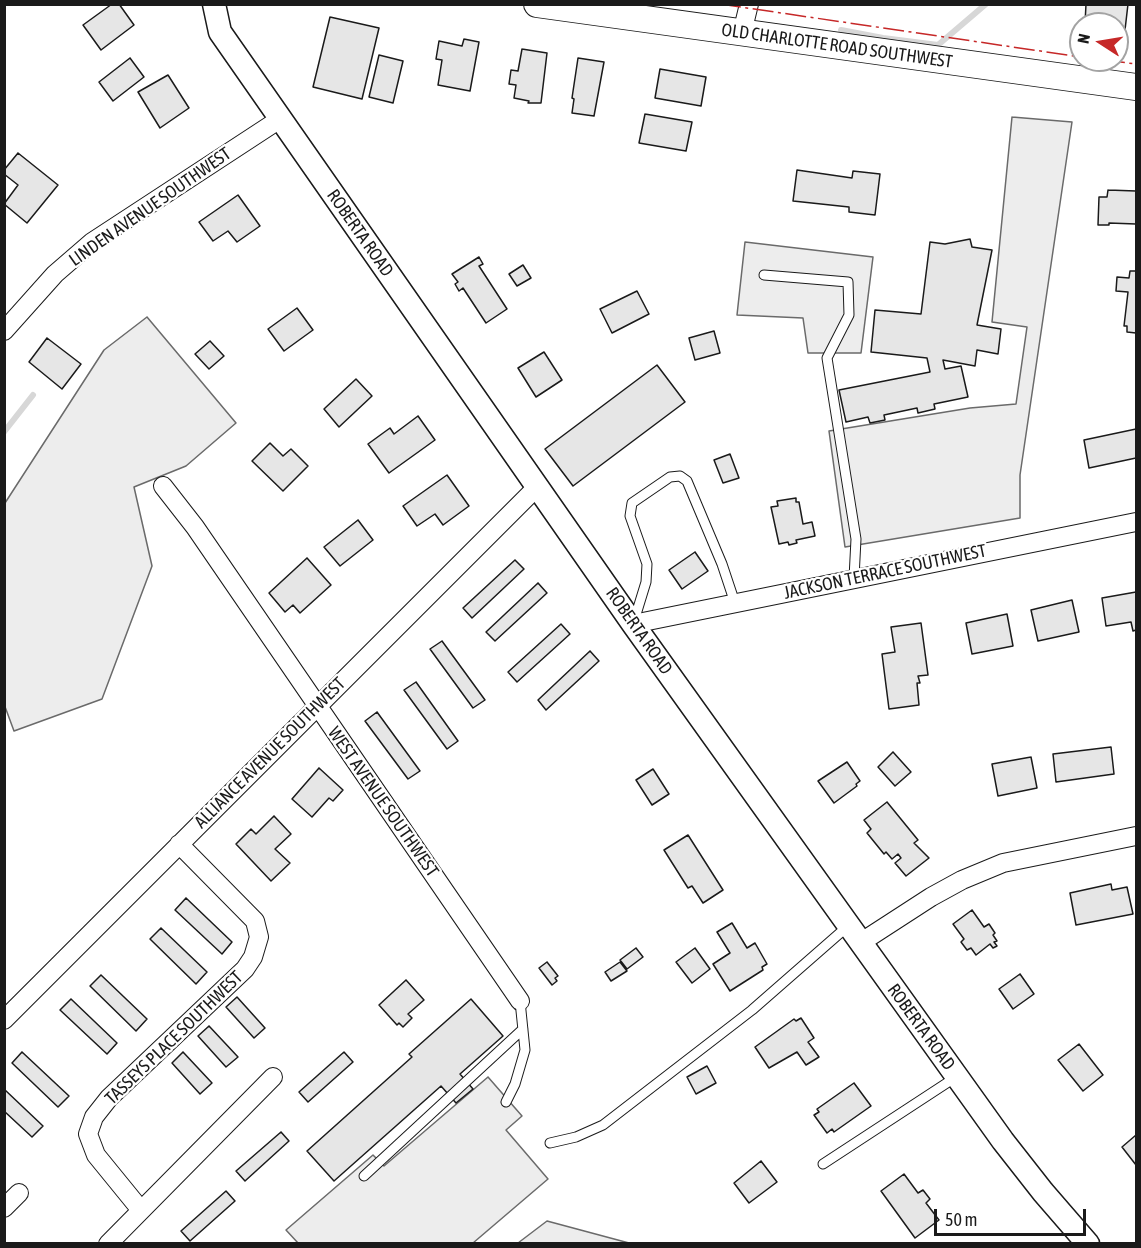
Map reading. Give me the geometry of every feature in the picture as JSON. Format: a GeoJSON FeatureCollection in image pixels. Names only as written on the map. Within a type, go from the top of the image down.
{"type":"FeatureCollection","features":[{"type":"Feature","properties":{"kind":"main road","name":"OLD CHARLOTTE ROAD SOUTHWEST"},"geometry":{"type":"LineString","coordinates":[[537,4],[1137,87]]}},
{"type":"Feature","properties":{"kind":"street","name":"ROBERTA ROAD"},"geometry":{"type":"LineString","coordinates":[[214,4],[220,32],[633,624],[956,1077],[1043,1192],[1088,1244]]}},
{"type":"Feature","properties":{"kind":"street"},"geometry":{"type":"LineString","coordinates":[[742,33],[748,4]]}},
{"type":"Feature","properties":{"kind":"street","name":"LINDEN AVENUE SOUTHWEST"},"geometry":{"type":"LineString","coordinates":[[4,331],[55,274],[92,242],[280,119]]}},
{"type":"Feature","properties":{"kind":"street","name":"WEST AVENUE SOUTHWEST"},"geometry":{"type":"LineString","coordinates":[[163,486],[195,526],[520,1000]]}},
{"type":"Feature","properties":{"kind":"street","name":"ALLIANCE AVENUE SOUTHWEST"},"geometry":{"type":"LineString","coordinates":[[4,1020],[537,487]]}},
{"type":"Feature","properties":{"kind":"street","name":"JACKSON TERRACE SOUTHWEST"},"geometry":{"type":"LineString","coordinates":[[633,624],[1137,522]]}},
{"type":"Feature","properties":{"kind":"street"},"geometry":{"type":"LineString","coordinates":[[854,935],[962,879],[1003,863],[1137,836]]}},
{"type":"Feature","properties":{"kind":"street","name":"TASSEYS PLACE SOUTHWEST"},"geometry":{"type":"LineString","coordinates":[[140,1209],[96,1155],[88,1134],[94,1117],[109,1098],[245,969],[253,957],[259,937],[255,921],[179,844]]}},
{"type":"Feature","properties":{"kind":"street"},"geometry":{"type":"LineString","coordinates":[[108,1244],[140,1209],[273,1077]]}},
{"type":"Feature","properties":{"kind":"street"},"geometry":{"type":"LineString","coordinates":[[4,1208],[19,1193]]}},
{"type":"Feature","properties":{"kind":"lane"},"geometry":{"type":"LineString","coordinates":[[764,275],[848,282],[849,315],[827,357],[856,539],[854,578]]}},
{"type":"Feature","properties":{"kind":"lane"},"geometry":{"type":"LineString","coordinates":[[633,624],[646,582],[646,564],[630,516],[632,503],[670,477],[680,476],[687,481],[722,564],[735,603]]}},
{"type":"Feature","properties":{"kind":"lane"},"geometry":{"type":"LineString","coordinates":[[550,1143],[576,1137],[603,1125],[854,935]]}},
{"type":"Feature","properties":{"kind":"lane"},"geometry":{"type":"LineString","coordinates":[[506,1102],[515,1084],[525,1050],[520,1000]]}},
{"type":"Feature","properties":{"kind":"lane"},"geometry":{"type":"LineString","coordinates":[[364,1176],[523,1029]]}},
{"type":"Feature","properties":{"kind":"lane"},"geometry":{"type":"LineString","coordinates":[[823,1164],[956,1077]]}},
{"type":"Feature","properties":{"kind":"shaded area"},"geometry":{"type":"Polygon","coordinates":[[[1012,117],[1072,122],[1020,475],[1020,518],[845,547],[829,431],[970,408],[1016,404],[1027,327],[992,322],[1012,117]]]}},
{"type":"Feature","properties":{"kind":"shaded area"},"geometry":{"type":"Polygon","coordinates":[[[745,242],[873,257],[861,353],[808,353],[803,318],[737,315],[745,242]]]}},
{"type":"Feature","properties":{"kind":"shaded area"},"geometry":{"type":"Polygon","coordinates":[[[147,317],[236,423],[186,466],[134,487],[152,566],[102,699],[14,731],[4,704],[5,503],[104,350],[147,317]]]}},
{"type":"Feature","properties":{"kind":"shaded area"},"geometry":{"type":"Polygon","coordinates":[[[488,1077],[522,1116],[506,1130],[548,1179],[473,1243],[298,1243],[286,1230],[373,1155],[384,1166],[488,1077]]]}},
{"type":"Feature","properties":{"kind":"shaded area"},"geometry":{"type":"Polygon","coordinates":[[[547,1221],[629,1243],[518,1243],[547,1221]]]}},
{"type":"Feature","properties":{"kind":"building"},"geometry":{"type":"Polygon","coordinates":[[[112,4],[119,4],[134,25],[101,50],[83,25],[112,4]]]}},
{"type":"Feature","properties":{"kind":"building"},"geometry":{"type":"Polygon","coordinates":[[[1086,4],[1128,4],[1127,12],[1086,12],[1086,4]]]}},
{"type":"Feature","properties":{"kind":"building"},"geometry":{"type":"Polygon","coordinates":[[[330,17],[379,28],[362,99],[313,87],[330,17]]]}},
{"type":"Feature","properties":{"kind":"building"},"geometry":{"type":"Polygon","coordinates":[[[464,39],[479,42],[470,91],[438,85],[442,60],[436,59],[439,41],[462,46],[464,39]]]}},
{"type":"Feature","properties":{"kind":"building"},"geometry":{"type":"Polygon","coordinates":[[[522,49],[547,53],[541,103],[528,103],[529,101],[514,98],[516,85],[509,84],[511,70],[518,71],[522,49]]]}},
{"type":"Feature","properties":{"kind":"building"},"geometry":{"type":"Polygon","coordinates":[[[379,55],[403,61],[393,103],[369,97],[379,55]]]}},
{"type":"Feature","properties":{"kind":"building"},"geometry":{"type":"Polygon","coordinates":[[[130,58],[144,77],[113,101],[99,82],[130,58]]]}},
{"type":"Feature","properties":{"kind":"building"},"geometry":{"type":"Polygon","coordinates":[[[578,58],[604,62],[594,116],[572,113],[578,58]]]}},
{"type":"Feature","properties":{"kind":"building"},"geometry":{"type":"Polygon","coordinates":[[[660,69],[706,77],[701,106],[655,98],[660,69]]]}},
{"type":"Feature","properties":{"kind":"building"},"geometry":{"type":"Polygon","coordinates":[[[168,75],[189,108],[160,128],[138,92],[168,75]]]}},
{"type":"Feature","properties":{"kind":"building"},"geometry":{"type":"Polygon","coordinates":[[[645,114],[692,122],[686,151],[639,143],[645,114]]]}},
{"type":"Feature","properties":{"kind":"building"},"geometry":{"type":"Polygon","coordinates":[[[18,153],[58,185],[27,223],[4,204],[18,185],[4,174],[4,170],[18,153]]]}},
{"type":"Feature","properties":{"kind":"building"},"geometry":{"type":"Polygon","coordinates":[[[797,170],[852,178],[853,171],[880,174],[875,215],[849,212],[849,207],[793,201],[797,170]]]}},
{"type":"Feature","properties":{"kind":"building"},"geometry":{"type":"Polygon","coordinates":[[[1108,190],[1136,191],[1136,224],[1098,225],[1099,197],[1107,197],[1108,190]]]}},
{"type":"Feature","properties":{"kind":"building"},"geometry":{"type":"Polygon","coordinates":[[[238,195],[260,226],[237,242],[228,231],[213,241],[199,222],[238,195]]]}},
{"type":"Feature","properties":{"kind":"building"},"geometry":{"type":"Polygon","coordinates":[[[970,239],[972,247],[992,250],[977,325],[1001,329],[998,354],[977,350],[975,366],[943,360],[945,369],[961,366],[968,397],[934,404],[935,409],[918,413],[917,408],[884,415],[885,420],[870,423],[868,417],[846,422],[839,390],[930,372],[927,358],[871,352],[875,310],[921,314],[930,242],[945,244],[970,239]]]}},
{"type":"Feature","properties":{"kind":"building"},"geometry":{"type":"Polygon","coordinates":[[[479,257],[483,264],[479,266],[507,309],[486,323],[463,288],[459,291],[455,284],[458,282],[452,274],[479,257]]]}},
{"type":"Feature","properties":{"kind":"building"},"geometry":{"type":"Polygon","coordinates":[[[523,265],[531,278],[517,286],[509,274],[523,265]]]}},
{"type":"Feature","properties":{"kind":"building"},"geometry":{"type":"Polygon","coordinates":[[[1130,271],[1136,271],[1136,333],[1127,332],[1127,326],[1124,326],[1128,292],[1116,291],[1117,277],[1129,278],[1130,271]]]}},
{"type":"Feature","properties":{"kind":"building"},"geometry":{"type":"Polygon","coordinates":[[[637,291],[649,314],[612,333],[600,309],[637,291]]]}},
{"type":"Feature","properties":{"kind":"building"},"geometry":{"type":"Polygon","coordinates":[[[297,308],[313,330],[284,351],[268,329],[297,308]]]}},
{"type":"Feature","properties":{"kind":"building"},"geometry":{"type":"Polygon","coordinates":[[[714,331],[720,353],[695,360],[689,338],[714,331]]]}},
{"type":"Feature","properties":{"kind":"building"},"geometry":{"type":"Polygon","coordinates":[[[47,338],[81,364],[62,389],[29,362],[47,338]]]}},
{"type":"Feature","properties":{"kind":"building"},"geometry":{"type":"Polygon","coordinates":[[[210,341],[224,356],[209,369],[195,354],[210,341]]]}},
{"type":"Feature","properties":{"kind":"building"},"geometry":{"type":"Polygon","coordinates":[[[544,352],[562,380],[536,397],[518,368],[544,352]]]}},
{"type":"Feature","properties":{"kind":"building"},"geometry":{"type":"Polygon","coordinates":[[[657,365],[685,402],[573,486],[545,449],[657,365]]]}},
{"type":"Feature","properties":{"kind":"building"},"geometry":{"type":"Polygon","coordinates":[[[356,379],[372,396],[339,427],[324,409],[356,379]]]}},
{"type":"Feature","properties":{"kind":"building"},"geometry":{"type":"Polygon","coordinates":[[[418,416],[435,440],[389,473],[368,444],[390,428],[394,434],[418,416]]]}},
{"type":"Feature","properties":{"kind":"building"},"geometry":{"type":"Polygon","coordinates":[[[1136,429],[1136,458],[1089,468],[1084,440],[1136,429]]]}},
{"type":"Feature","properties":{"kind":"building"},"geometry":{"type":"Polygon","coordinates":[[[270,443],[283,456],[291,449],[308,466],[283,491],[252,461],[270,443]]]}},
{"type":"Feature","properties":{"kind":"building"},"geometry":{"type":"Polygon","coordinates":[[[730,454],[739,478],[723,483],[714,460],[730,454]]]}},
{"type":"Feature","properties":{"kind":"building"},"geometry":{"type":"Polygon","coordinates":[[[447,475],[469,506],[443,525],[435,514],[417,526],[403,506],[447,475]]]}},
{"type":"Feature","properties":{"kind":"building"},"geometry":{"type":"Polygon","coordinates":[[[796,498],[796,502],[799,502],[803,524],[812,522],[815,536],[796,540],[797,543],[789,545],[788,542],[779,544],[771,507],[778,506],[777,501],[796,498]]]}},
{"type":"Feature","properties":{"kind":"building"},"geometry":{"type":"Polygon","coordinates":[[[358,520],[373,540],[340,566],[324,547],[358,520]]]}},
{"type":"Feature","properties":{"kind":"building"},"geometry":{"type":"Polygon","coordinates":[[[695,552],[708,571],[682,589],[669,570],[695,552]]]}},
{"type":"Feature","properties":{"kind":"building"},"geometry":{"type":"Polygon","coordinates":[[[307,558],[331,585],[300,613],[293,605],[285,612],[269,593],[307,558]]]}},
{"type":"Feature","properties":{"kind":"building"},"geometry":{"type":"Polygon","coordinates":[[[515,560],[524,569],[472,618],[463,608],[515,560]]]}},
{"type":"Feature","properties":{"kind":"building"},"geometry":{"type":"Polygon","coordinates":[[[538,583],[547,593],[495,641],[486,632],[538,583]]]}},
{"type":"Feature","properties":{"kind":"building"},"geometry":{"type":"Polygon","coordinates":[[[1136,592],[1136,630],[1133,631],[1131,622],[1106,626],[1102,598],[1136,592]]]}},
{"type":"Feature","properties":{"kind":"building"},"geometry":{"type":"Polygon","coordinates":[[[1072,600],[1079,632],[1038,641],[1031,610],[1072,600]]]}},
{"type":"Feature","properties":{"kind":"building"},"geometry":{"type":"Polygon","coordinates":[[[1007,614],[1013,646],[972,654],[966,623],[1007,614]]]}},
{"type":"Feature","properties":{"kind":"building"},"geometry":{"type":"Polygon","coordinates":[[[921,623],[928,675],[918,676],[919,705],[889,709],[882,654],[895,652],[891,627],[921,623]]]}},
{"type":"Feature","properties":{"kind":"building"},"geometry":{"type":"Polygon","coordinates":[[[561,624],[570,634],[517,682],[508,672],[561,624]]]}},
{"type":"Feature","properties":{"kind":"building"},"geometry":{"type":"Polygon","coordinates":[[[442,641],[485,700],[473,708],[430,649],[442,641]]]}},
{"type":"Feature","properties":{"kind":"building"},"geometry":{"type":"Polygon","coordinates":[[[590,651],[599,661],[546,710],[538,700],[590,651]]]}},
{"type":"Feature","properties":{"kind":"building"},"geometry":{"type":"Polygon","coordinates":[[[416,682],[458,741],[447,749],[404,690],[416,682]]]}},
{"type":"Feature","properties":{"kind":"building"},"geometry":{"type":"Polygon","coordinates":[[[377,712],[420,771],[408,779],[365,721],[377,712]]]}},
{"type":"Feature","properties":{"kind":"building"},"geometry":{"type":"Polygon","coordinates":[[[1111,747],[1114,774],[1056,782],[1053,754],[1111,747]]]}},
{"type":"Feature","properties":{"kind":"building"},"geometry":{"type":"Polygon","coordinates":[[[893,752],[911,772],[895,786],[878,767],[893,752]]]}},
{"type":"Feature","properties":{"kind":"building"},"geometry":{"type":"Polygon","coordinates":[[[1031,757],[1037,788],[998,796],[992,764],[1031,757]]]}},
{"type":"Feature","properties":{"kind":"building"},"geometry":{"type":"Polygon","coordinates":[[[847,762],[860,781],[856,784],[857,786],[834,803],[818,781],[847,762]]]}},
{"type":"Feature","properties":{"kind":"building"},"geometry":{"type":"Polygon","coordinates":[[[319,768],[343,790],[333,801],[329,798],[312,817],[292,799],[319,768]]]}},
{"type":"Feature","properties":{"kind":"building"},"geometry":{"type":"Polygon","coordinates":[[[653,769],[669,794],[652,805],[636,780],[653,769]]]}},
{"type":"Feature","properties":{"kind":"building"},"geometry":{"type":"Polygon","coordinates":[[[887,802],[918,840],[914,843],[929,858],[906,876],[895,863],[901,858],[898,854],[892,859],[886,852],[884,854],[867,833],[871,829],[864,820],[887,802]]]}},
{"type":"Feature","properties":{"kind":"building"},"geometry":{"type":"Polygon","coordinates":[[[274,816],[291,834],[275,849],[290,863],[271,881],[236,844],[251,829],[256,834],[274,816]]]}},
{"type":"Feature","properties":{"kind":"building"},"geometry":{"type":"Polygon","coordinates":[[[688,835],[723,890],[703,903],[692,886],[688,888],[664,850],[688,835]]]}},
{"type":"Feature","properties":{"kind":"building"},"geometry":{"type":"Polygon","coordinates":[[[1111,884],[1112,890],[1127,887],[1133,914],[1076,925],[1070,893],[1111,884]]]}},
{"type":"Feature","properties":{"kind":"building"},"geometry":{"type":"Polygon","coordinates":[[[186,898],[232,942],[222,954],[175,910],[186,898]]]}},
{"type":"Feature","properties":{"kind":"building"},"geometry":{"type":"Polygon","coordinates":[[[972,910],[984,927],[989,924],[997,941],[994,942],[997,946],[993,948],[990,944],[976,955],[971,948],[967,950],[961,942],[964,939],[953,924],[972,910]]]}},
{"type":"Feature","properties":{"kind":"building"},"geometry":{"type":"Polygon","coordinates":[[[732,923],[747,948],[755,943],[767,964],[762,967],[763,970],[730,991],[713,964],[730,953],[717,932],[732,923]]]}},
{"type":"Feature","properties":{"kind":"building"},"geometry":{"type":"Polygon","coordinates":[[[161,928],[207,972],[196,984],[150,939],[161,928]]]}},
{"type":"Feature","properties":{"kind":"building"},"geometry":{"type":"Polygon","coordinates":[[[636,948],[643,957],[627,969],[620,960],[636,948]]]}},
{"type":"Feature","properties":{"kind":"building"},"geometry":{"type":"Polygon","coordinates":[[[695,948],[710,969],[692,983],[676,962],[695,948]]]}},
{"type":"Feature","properties":{"kind":"building"},"geometry":{"type":"Polygon","coordinates":[[[547,962],[558,976],[555,978],[557,981],[552,985],[539,968],[547,962]]]}},
{"type":"Feature","properties":{"kind":"building"},"geometry":{"type":"Polygon","coordinates":[[[620,962],[627,971],[611,981],[605,972],[620,962]]]}},
{"type":"Feature","properties":{"kind":"building"},"geometry":{"type":"Polygon","coordinates":[[[1020,974],[1034,994],[1013,1009],[999,989],[1020,974]]]}},
{"type":"Feature","properties":{"kind":"building"},"geometry":{"type":"Polygon","coordinates":[[[101,975],[147,1019],[136,1031],[90,986],[101,975]]]}},
{"type":"Feature","properties":{"kind":"building"},"geometry":{"type":"Polygon","coordinates":[[[406,980],[424,1000],[408,1014],[412,1018],[403,1027],[399,1023],[397,1025],[379,1005],[406,980]]]}},
{"type":"Feature","properties":{"kind":"building"},"geometry":{"type":"Polygon","coordinates":[[[237,997],[265,1028],[254,1038],[226,1007],[237,997]]]}},
{"type":"Feature","properties":{"kind":"building"},"geometry":{"type":"Polygon","coordinates":[[[71,999],[117,1043],[107,1054],[60,1010],[71,999]]]}},
{"type":"Feature","properties":{"kind":"building"},"geometry":{"type":"Polygon","coordinates":[[[471,999],[503,1036],[460,1074],[473,1089],[456,1103],[441,1086],[334,1181],[307,1151],[412,1057],[409,1054],[471,999]]]}},
{"type":"Feature","properties":{"kind":"building"},"geometry":{"type":"Polygon","coordinates":[[[801,1018],[814,1038],[808,1042],[819,1057],[806,1065],[797,1052],[769,1068],[755,1047],[794,1019],[796,1021],[801,1018]]]}},
{"type":"Feature","properties":{"kind":"building"},"geometry":{"type":"Polygon","coordinates":[[[209,1026],[238,1057],[226,1067],[198,1036],[209,1026]]]}},
{"type":"Feature","properties":{"kind":"building"},"geometry":{"type":"Polygon","coordinates":[[[1079,1044],[1103,1075],[1083,1091],[1058,1060],[1079,1044]]]}},
{"type":"Feature","properties":{"kind":"building"},"geometry":{"type":"Polygon","coordinates":[[[22,1052],[69,1096],[58,1107],[12,1063],[22,1052]]]}},
{"type":"Feature","properties":{"kind":"building"},"geometry":{"type":"Polygon","coordinates":[[[183,1052],[212,1083],[200,1094],[172,1063],[183,1052]]]}},
{"type":"Feature","properties":{"kind":"building"},"geometry":{"type":"Polygon","coordinates":[[[344,1052],[353,1062],[308,1102],[299,1092],[344,1052]]]}},
{"type":"Feature","properties":{"kind":"building"},"geometry":{"type":"Polygon","coordinates":[[[707,1066],[716,1083],[696,1094],[687,1077],[707,1066]]]}},
{"type":"Feature","properties":{"kind":"building"},"geometry":{"type":"Polygon","coordinates":[[[854,1083],[871,1106],[834,1132],[832,1129],[827,1133],[814,1115],[819,1112],[817,1109],[854,1083]]]}},
{"type":"Feature","properties":{"kind":"building"},"geometry":{"type":"Polygon","coordinates":[[[4,1089],[43,1126],[32,1137],[4,1111],[4,1089]]]}},
{"type":"Feature","properties":{"kind":"building"},"geometry":{"type":"Polygon","coordinates":[[[281,1132],[289,1141],[245,1181],[236,1171],[281,1132]]]}},
{"type":"Feature","properties":{"kind":"building"},"geometry":{"type":"Polygon","coordinates":[[[1136,1135],[1136,1165],[1122,1147],[1136,1135]]]}},
{"type":"Feature","properties":{"kind":"building"},"geometry":{"type":"Polygon","coordinates":[[[761,1161],[777,1182],[749,1203],[734,1183],[761,1161]]]}},
{"type":"Feature","properties":{"kind":"building"},"geometry":{"type":"Polygon","coordinates":[[[904,1174],[918,1193],[923,1190],[930,1199],[926,1203],[939,1220],[915,1238],[881,1191],[904,1174]]]}},
{"type":"Feature","properties":{"kind":"building"},"geometry":{"type":"Polygon","coordinates":[[[226,1191],[235,1201],[190,1241],[181,1231],[226,1191]]]}},
{"type":"Feature","properties":{"kind":"waterway"},"geometry":{"type":"LineString","coordinates":[[841,30],[938,45],[986,4]]}},
{"type":"Feature","properties":{"kind":"waterway"},"geometry":{"type":"LineString","coordinates":[[4,432],[33,395]]}},
{"type":"Feature","properties":{"kind":"power"},"geometry":{"type":"LineString","coordinates":[[720,4],[1069,55]]}},
{"type":"Feature","properties":{"kind":"power"},"geometry":{"type":"LineString","coordinates":[[1129,63],[1136,64]]}}]}
